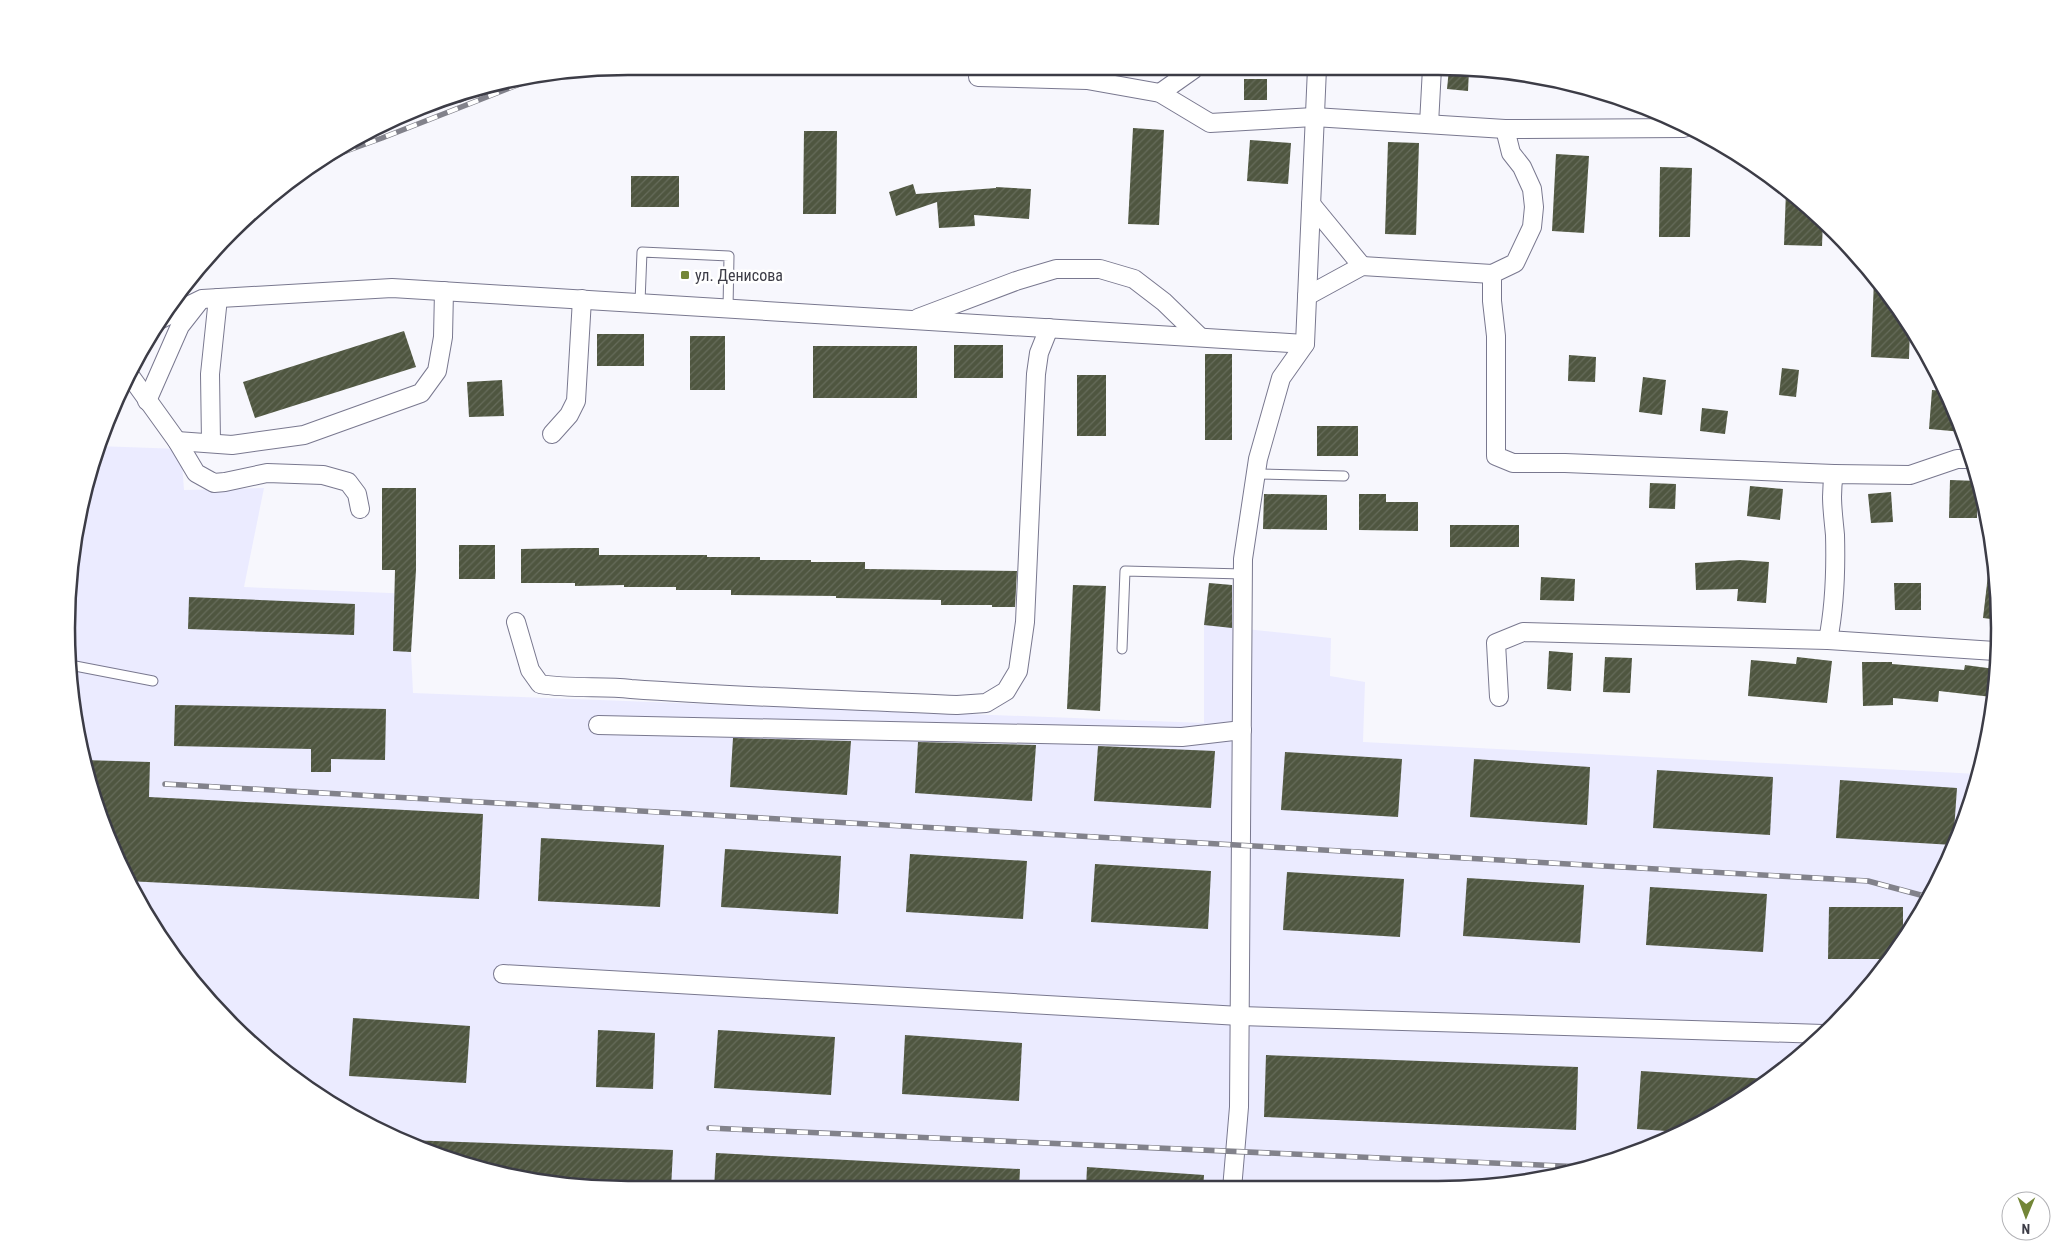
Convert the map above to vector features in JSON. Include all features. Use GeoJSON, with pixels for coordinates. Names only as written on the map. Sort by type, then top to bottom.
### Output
{"type":"FeatureCollection","features":[{"type":"Feature","properties":{"kind":"street"},"geometry":{"type":"LineString","coordinates":[[1160,93],[1186,75]]}},
{"type":"Feature","properties":{"kind":"street"},"geometry":{"type":"LineString","coordinates":[[1233,1181],[1239,1107],[1243,560],[1258,458],[1281,378],[1305,344],[1316,75]]}},
{"type":"Feature","properties":{"kind":"street"},"geometry":{"type":"LineString","coordinates":[[1429,124],[1432,75]]}},
{"type":"Feature","properties":{"kind":"street"},"geometry":{"type":"LineString","coordinates":[[978,77],[1087,80],[1160,93],[1210,123],[1314,117],[1506,129],[1674,128]]}},
{"type":"Feature","properties":{"kind":"street"},"geometry":{"type":"LineString","coordinates":[[1307,296],[1362,266],[1492,274],[1515,262],[1532,227],[1534,207],[1532,189],[1522,167],[1511,153],[1506,129]]}},
{"type":"Feature","properties":{"kind":"street"},"geometry":{"type":"LineString","coordinates":[[1311,204],[1362,266]]}},
{"type":"Feature","properties":{"kind":"street"},"geometry":{"type":"LineString","coordinates":[[912,320],[1016,281],[1056,269],[1100,269],[1134,279],[1164,302],[1200,338]]}},
{"type":"Feature","properties":{"kind":"street"},"geometry":{"type":"LineString","coordinates":[[1492,274],[1492,302],[1496,336],[1496,456],[1513,463],[1566,463],[1834,474],[1910,475],[1957,459],[1965,460]]}},
{"type":"Feature","properties":{"kind":"street"},"geometry":{"type":"LineString","coordinates":[[173,314],[210,299],[392,288],[1305,344]]}},
{"type":"Feature","properties":{"kind":"street"},"geometry":{"type":"LineString","coordinates":[[177,441],[232,445],[304,435],[422,393],[437,371],[443,337],[444,291]]}},
{"type":"Feature","properties":{"kind":"street"},"geometry":{"type":"LineString","coordinates":[[147,401],[180,326],[210,299]]}},
{"type":"Feature","properties":{"kind":"street"},"geometry":{"type":"LineString","coordinates":[[210,299],[210,442]]}},
{"type":"Feature","properties":{"kind":"street"},"geometry":{"type":"LineString","coordinates":[[552,434],[569,415],[576,401],[582,299]]}},
{"type":"Feature","properties":{"kind":"street"},"geometry":{"type":"LineString","coordinates":[[516,622],[530,670],[540,684],[564,688],[598,686],[674,692],[957,705],[986,703],[1006,691],[1018,671],[1025,622],[1036,374],[1039,353],[1049,328]]}},
{"type":"Feature","properties":{"kind":"street"},"geometry":{"type":"LineString","coordinates":[[133,380],[177,441],[196,473],[214,483],[267,473],[323,475],[348,482],[357,494],[360,509]]}},
{"type":"Feature","properties":{"kind":"street"},"geometry":{"type":"LineString","coordinates":[[1828,640],[1833,616],[1836,575],[1830,492],[1834,474]]}},
{"type":"Feature","properties":{"kind":"street"},"geometry":{"type":"LineString","coordinates":[[1499,698],[1496,643],[1523,632],[1828,640],[1990,651]]}},
{"type":"Feature","properties":{"kind":"street"},"geometry":{"type":"LineString","coordinates":[[598,725],[1182,737],[1242,730]]}},
{"type":"Feature","properties":{"kind":"street"},"geometry":{"type":"LineString","coordinates":[[503,974],[1240,1016],[1814,1034]]}},
{"type":"Feature","properties":{"kind":"lane"},"geometry":{"type":"LineString","coordinates":[[640,302],[642,252],[729,256],[728,308]]}},
{"type":"Feature","properties":{"kind":"lane"},"geometry":{"type":"LineString","coordinates":[[1256,474],[1344,476]]}},
{"type":"Feature","properties":{"kind":"lane"},"geometry":{"type":"LineString","coordinates":[[1122,649],[1125,571],[1243,574]]}},
{"type":"Feature","properties":{"kind":"lane"},"geometry":{"type":"LineString","coordinates":[[76,666],[154,681]]}},
{"type":"Feature","properties":{"kind":"shaded area"},"geometry":{"type":"Polygon","coordinates":[[[105,446],[181,449],[184,490],[264,488],[244,587],[414,594],[411,652],[413,693],[1204,723],[1204,625],[1209,583],[1240,586],[1236,628],[1331,638],[1330,676],[1365,682],[1363,742],[1971,774],[1962,806],[1949,840],[1917,904],[1877,965],[1829,1019],[1775,1067],[1714,1107],[1650,1139],[1616,1152],[1581,1162],[1510,1176],[1438,1181],[628,1181],[556,1176],[520,1170],[450,1152],[383,1124],[351,1107],[291,1067],[263,1044],[212,993],[189,965],[168,935],[132,873],[104,806],[94,771],[86,736],[76,664],[76,592],[80,556],[94,485],[105,446]]]}},
{"type":"Feature","properties":{"kind":"building"},"geometry":{"type":"Polygon","coordinates":[[[1448,75],[1469,76],[1468,91],[1447,89],[1448,75]]]}},
{"type":"Feature","properties":{"kind":"building"},"geometry":{"type":"Polygon","coordinates":[[[1244,79],[1267,79],[1267,100],[1244,100],[1244,79]]]}},
{"type":"Feature","properties":{"kind":"building"},"geometry":{"type":"Polygon","coordinates":[[[1133,128],[1164,130],[1159,225],[1128,224],[1133,128]]]}},
{"type":"Feature","properties":{"kind":"building"},"geometry":{"type":"Polygon","coordinates":[[[804,131],[837,131],[836,214],[803,214],[804,131]]]}},
{"type":"Feature","properties":{"kind":"building"},"geometry":{"type":"Polygon","coordinates":[[[1250,140],[1291,143],[1288,184],[1247,181],[1250,140]]]}},
{"type":"Feature","properties":{"kind":"building"},"geometry":{"type":"Polygon","coordinates":[[[1388,142],[1419,143],[1416,235],[1385,234],[1388,142]]]}},
{"type":"Feature","properties":{"kind":"building"},"geometry":{"type":"Polygon","coordinates":[[[1556,154],[1589,156],[1584,233],[1552,231],[1556,154]]]}},
{"type":"Feature","properties":{"kind":"building"},"geometry":{"type":"Polygon","coordinates":[[[1660,167],[1692,168],[1690,237],[1659,237],[1660,167]]]}},
{"type":"Feature","properties":{"kind":"building"},"geometry":{"type":"Polygon","coordinates":[[[631,176],[679,176],[679,207],[631,207],[631,176]]]}},
{"type":"Feature","properties":{"kind":"building"},"geometry":{"type":"Polygon","coordinates":[[[913,184],[916,194],[996,187],[1031,189],[1029,219],[974,215],[975,226],[939,228],[937,202],[896,216],[889,192],[913,184]]]}},
{"type":"Feature","properties":{"kind":"building"},"geometry":{"type":"Polygon","coordinates":[[[1786,198],[1823,231],[1822,246],[1784,245],[1786,198]]]}},
{"type":"Feature","properties":{"kind":"building"},"geometry":{"type":"Polygon","coordinates":[[[1874,287],[1910,340],[1909,359],[1871,357],[1874,287]]]}},
{"type":"Feature","properties":{"kind":"building"},"geometry":{"type":"Polygon","coordinates":[[[404,331],[416,367],[255,418],[243,382],[404,331]]]}},
{"type":"Feature","properties":{"kind":"building"},"geometry":{"type":"Polygon","coordinates":[[[597,334],[644,334],[644,366],[597,366],[597,334]]]}},
{"type":"Feature","properties":{"kind":"building"},"geometry":{"type":"Polygon","coordinates":[[[690,336],[725,336],[725,390],[690,390],[690,336]]]}},
{"type":"Feature","properties":{"kind":"building"},"geometry":{"type":"Polygon","coordinates":[[[954,345],[1003,345],[1003,378],[954,378],[954,345]]]}},
{"type":"Feature","properties":{"kind":"building"},"geometry":{"type":"Polygon","coordinates":[[[813,346],[917,346],[917,398],[813,398],[813,346]]]}},
{"type":"Feature","properties":{"kind":"building"},"geometry":{"type":"Polygon","coordinates":[[[1205,354],[1232,354],[1232,440],[1205,440],[1205,354]]]}},
{"type":"Feature","properties":{"kind":"building"},"geometry":{"type":"Polygon","coordinates":[[[1569,355],[1596,357],[1595,382],[1568,381],[1569,355]]]}},
{"type":"Feature","properties":{"kind":"building"},"geometry":{"type":"Polygon","coordinates":[[[1782,368],[1799,370],[1796,397],[1779,395],[1782,368]]]}},
{"type":"Feature","properties":{"kind":"building"},"geometry":{"type":"Polygon","coordinates":[[[1077,375],[1106,375],[1106,436],[1077,436],[1077,375]]]}},
{"type":"Feature","properties":{"kind":"building"},"geometry":{"type":"Polygon","coordinates":[[[1643,377],[1666,380],[1662,415],[1639,412],[1643,377]]]}},
{"type":"Feature","properties":{"kind":"building"},"geometry":{"type":"Polygon","coordinates":[[[502,380],[504,416],[469,417],[467,382],[502,380]]]}},
{"type":"Feature","properties":{"kind":"building"},"geometry":{"type":"Polygon","coordinates":[[[1932,390],[1937,390],[1955,431],[1929,429],[1932,390]]]}},
{"type":"Feature","properties":{"kind":"building"},"geometry":{"type":"Polygon","coordinates":[[[1702,408],[1728,411],[1725,434],[1700,431],[1702,408]]]}},
{"type":"Feature","properties":{"kind":"building"},"geometry":{"type":"Polygon","coordinates":[[[1317,426],[1358,426],[1358,456],[1317,456],[1317,426]]]}},
{"type":"Feature","properties":{"kind":"building"},"geometry":{"type":"Polygon","coordinates":[[[1950,480],[1971,481],[1977,508],[1977,518],[1949,518],[1950,480]]]}},
{"type":"Feature","properties":{"kind":"building"},"geometry":{"type":"Polygon","coordinates":[[[1650,483],[1676,484],[1675,509],[1649,508],[1650,483]]]}},
{"type":"Feature","properties":{"kind":"building"},"geometry":{"type":"Polygon","coordinates":[[[1750,486],[1783,489],[1780,520],[1747,516],[1750,486]]]}},
{"type":"Feature","properties":{"kind":"building"},"geometry":{"type":"Polygon","coordinates":[[[382,488],[416,488],[416,570],[411,652],[393,651],[395,570],[382,570],[382,488]]]}},
{"type":"Feature","properties":{"kind":"building"},"geometry":{"type":"Polygon","coordinates":[[[1891,492],[1893,522],[1871,523],[1868,494],[1891,492]]]}},
{"type":"Feature","properties":{"kind":"building"},"geometry":{"type":"Polygon","coordinates":[[[1264,494],[1327,495],[1327,530],[1263,529],[1264,494]]]}},
{"type":"Feature","properties":{"kind":"building"},"geometry":{"type":"Polygon","coordinates":[[[1359,494],[1386,494],[1386,502],[1418,502],[1418,531],[1359,530],[1359,494]]]}},
{"type":"Feature","properties":{"kind":"building"},"geometry":{"type":"Polygon","coordinates":[[[1450,525],[1519,525],[1519,547],[1450,547],[1450,525]]]}},
{"type":"Feature","properties":{"kind":"building"},"geometry":{"type":"Polygon","coordinates":[[[459,545],[495,545],[495,579],[459,579],[459,545]]]}},
{"type":"Feature","properties":{"kind":"building"},"geometry":{"type":"Polygon","coordinates":[[[599,548],[599,555],[760,557],[760,560],[865,562],[865,569],[1017,571],[1015,607],[941,605],[941,600],[731,595],[731,590],[676,590],[676,587],[575,586],[575,583],[521,583],[521,549],[599,548]]]}},
{"type":"Feature","properties":{"kind":"building"},"geometry":{"type":"Polygon","coordinates":[[[1740,560],[1769,562],[1766,603],[1737,601],[1738,589],[1696,590],[1695,563],[1740,560]]]}},
{"type":"Feature","properties":{"kind":"building"},"geometry":{"type":"Polygon","coordinates":[[[1988,575],[1988,575],[1991,619],[1983,618],[1988,575]]]}},
{"type":"Feature","properties":{"kind":"building"},"geometry":{"type":"Polygon","coordinates":[[[1541,577],[1575,579],[1574,601],[1540,600],[1541,577]]]}},
{"type":"Feature","properties":{"kind":"building"},"geometry":{"type":"Polygon","coordinates":[[[1209,583],[1232,585],[1232,628],[1204,625],[1209,583]]]}},
{"type":"Feature","properties":{"kind":"building"},"geometry":{"type":"Polygon","coordinates":[[[1894,583],[1921,583],[1921,610],[1895,610],[1894,583]]]}},
{"type":"Feature","properties":{"kind":"building"},"geometry":{"type":"Polygon","coordinates":[[[1073,585],[1106,586],[1100,711],[1067,709],[1073,585]]]}},
{"type":"Feature","properties":{"kind":"building"},"geometry":{"type":"Polygon","coordinates":[[[189,597],[355,604],[354,635],[188,629],[189,597]]]}},
{"type":"Feature","properties":{"kind":"building"},"geometry":{"type":"Polygon","coordinates":[[[1549,651],[1573,653],[1571,691],[1547,689],[1549,651]]]}},
{"type":"Feature","properties":{"kind":"building"},"geometry":{"type":"Polygon","coordinates":[[[1605,657],[1632,658],[1630,693],[1603,692],[1605,657]]]}},
{"type":"Feature","properties":{"kind":"building"},"geometry":{"type":"Polygon","coordinates":[[[1797,657],[1832,661],[1827,703],[1748,696],[1751,660],[1796,664],[1797,657]]]}},
{"type":"Feature","properties":{"kind":"building"},"geometry":{"type":"Polygon","coordinates":[[[1862,662],[1892,662],[1892,664],[1964,670],[1965,665],[1990,668],[1986,696],[1939,691],[1938,702],[1893,698],[1893,705],[1863,706],[1862,662]]]}},
{"type":"Feature","properties":{"kind":"building"},"geometry":{"type":"Polygon","coordinates":[[[175,705],[386,709],[385,760],[331,759],[331,772],[311,772],[311,749],[174,746],[175,705]]]}},
{"type":"Feature","properties":{"kind":"building"},"geometry":{"type":"Polygon","coordinates":[[[733,738],[851,741],[847,795],[730,787],[733,738]]]}},
{"type":"Feature","properties":{"kind":"building"},"geometry":{"type":"Polygon","coordinates":[[[918,742],[1036,745],[1032,801],[915,793],[918,742]]]}},
{"type":"Feature","properties":{"kind":"building"},"geometry":{"type":"Polygon","coordinates":[[[1098,746],[1215,751],[1211,808],[1094,801],[1098,746]]]}},
{"type":"Feature","properties":{"kind":"building"},"geometry":{"type":"Polygon","coordinates":[[[1285,752],[1402,759],[1398,817],[1281,810],[1285,752]]]}},
{"type":"Feature","properties":{"kind":"building"},"geometry":{"type":"Polygon","coordinates":[[[1474,759],[1590,767],[1587,825],[1470,817],[1474,759]]]}},
{"type":"Feature","properties":{"kind":"building"},"geometry":{"type":"Polygon","coordinates":[[[92,760],[150,762],[149,797],[483,814],[479,899],[137,881],[117,840],[104,806],[92,760]]]}},
{"type":"Feature","properties":{"kind":"building"},"geometry":{"type":"Polygon","coordinates":[[[1657,770],[1773,777],[1770,835],[1653,828],[1657,770]]]}},
{"type":"Feature","properties":{"kind":"building"},"geometry":{"type":"Polygon","coordinates":[[[1840,780],[1957,788],[1954,826],[1947,845],[1836,838],[1840,780]]]}},
{"type":"Feature","properties":{"kind":"building"},"geometry":{"type":"Polygon","coordinates":[[[541,838],[664,845],[660,907],[538,901],[541,838]]]}},
{"type":"Feature","properties":{"kind":"building"},"geometry":{"type":"Polygon","coordinates":[[[725,849],[841,856],[838,914],[721,907],[725,849]]]}},
{"type":"Feature","properties":{"kind":"building"},"geometry":{"type":"Polygon","coordinates":[[[910,854],[1027,861],[1023,919],[906,912],[910,854]]]}},
{"type":"Feature","properties":{"kind":"building"},"geometry":{"type":"Polygon","coordinates":[[[1095,864],[1211,871],[1208,929],[1091,922],[1095,864]]]}},
{"type":"Feature","properties":{"kind":"building"},"geometry":{"type":"Polygon","coordinates":[[[1287,872],[1404,879],[1400,937],[1283,930],[1287,872]]]}},
{"type":"Feature","properties":{"kind":"building"},"geometry":{"type":"Polygon","coordinates":[[[1467,878],[1584,885],[1580,943],[1463,936],[1467,878]]]}},
{"type":"Feature","properties":{"kind":"building"},"geometry":{"type":"Polygon","coordinates":[[[1650,887],[1767,894],[1763,952],[1646,945],[1650,887]]]}},
{"type":"Feature","properties":{"kind":"building"},"geometry":{"type":"Polygon","coordinates":[[[1829,907],[1903,907],[1903,927],[1881,959],[1828,959],[1829,907]]]}},
{"type":"Feature","properties":{"kind":"building"},"geometry":{"type":"Polygon","coordinates":[[[353,1018],[470,1026],[466,1083],[349,1076],[353,1018]]]}},
{"type":"Feature","properties":{"kind":"building"},"geometry":{"type":"Polygon","coordinates":[[[598,1030],[655,1033],[653,1089],[596,1087],[598,1030]]]}},
{"type":"Feature","properties":{"kind":"building"},"geometry":{"type":"Polygon","coordinates":[[[718,1030],[835,1037],[831,1095],[714,1088],[718,1030]]]}},
{"type":"Feature","properties":{"kind":"building"},"geometry":{"type":"Polygon","coordinates":[[[905,1035],[1022,1043],[1019,1101],[902,1094],[905,1035]]]}},
{"type":"Feature","properties":{"kind":"building"},"geometry":{"type":"Polygon","coordinates":[[[1266,1055],[1578,1067],[1576,1130],[1264,1117],[1266,1055]]]}},
{"type":"Feature","properties":{"kind":"building"},"geometry":{"type":"Polygon","coordinates":[[[1641,1071],[1759,1078],[1714,1107],[1667,1131],[1637,1129],[1641,1071]]]}},
{"type":"Feature","properties":{"kind":"building"},"geometry":{"type":"Polygon","coordinates":[[[420,1140],[673,1150],[671,1181],[592,1180],[520,1170],[485,1162],[420,1140]]]}},
{"type":"Feature","properties":{"kind":"building"},"geometry":{"type":"Polygon","coordinates":[[[716,1153],[1020,1169],[1019,1181],[714,1181],[716,1153]]]}},
{"type":"Feature","properties":{"kind":"building"},"geometry":{"type":"Polygon","coordinates":[[[1087,1167],[1204,1175],[1204,1181],[1086,1181],[1087,1167]]]}},
{"type":"Feature","properties":{"kind":"railway"},"geometry":{"type":"LineString","coordinates":[[350,150],[508,89]]}},
{"type":"Feature","properties":{"kind":"railway"},"geometry":{"type":"LineString","coordinates":[[165,784],[1868,881],[1922,895]]}},
{"type":"Feature","properties":{"kind":"railway"},"geometry":{"type":"LineString","coordinates":[[709,1128],[1563,1166]]}},
{"type":"Feature","properties":{"kind":"place","name":"ул. Денисова"},"geometry":{"type":"Point","coordinates":[685,275]}}]}
